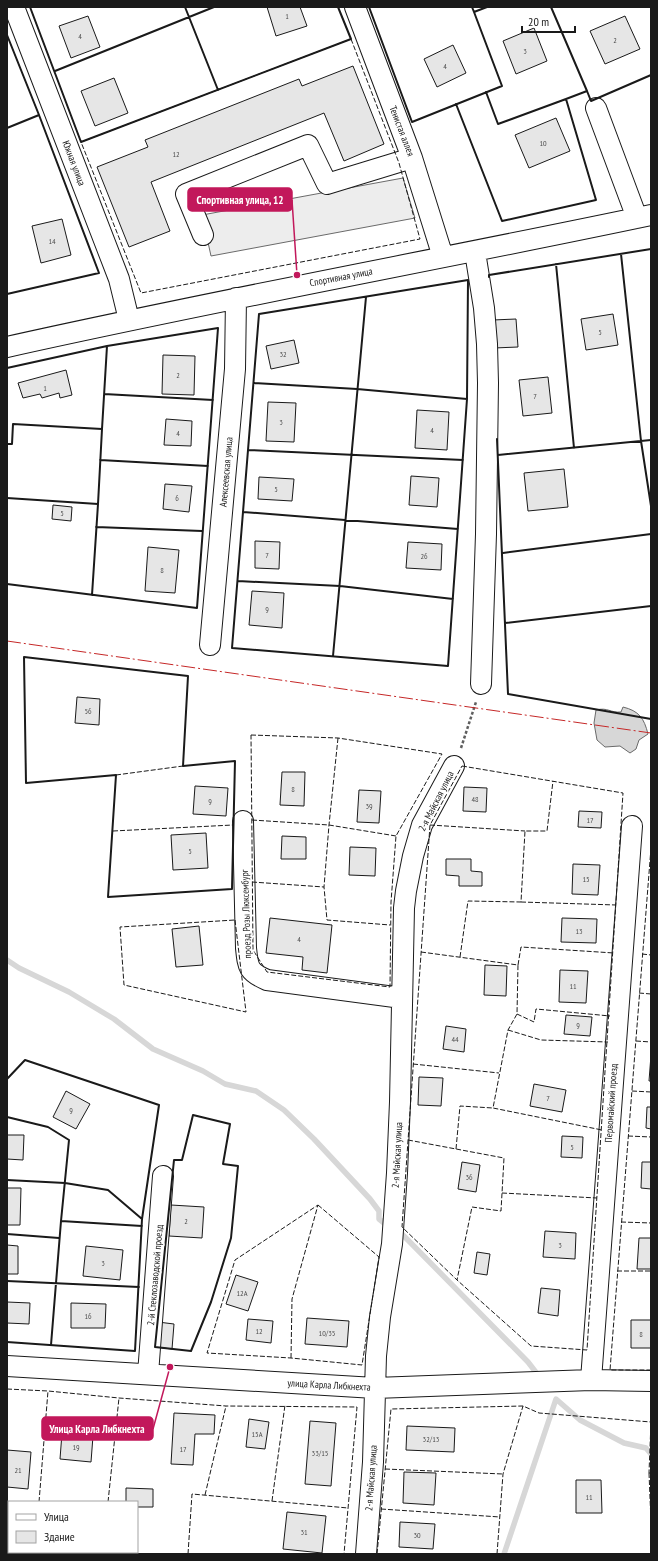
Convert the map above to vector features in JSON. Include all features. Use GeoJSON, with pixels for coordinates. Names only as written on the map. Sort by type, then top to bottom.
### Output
{"type":"FeatureCollection","features":[{"type":"Feature","properties":{"kind":"street","name":"Южная улица"},"geometry":{"type":"LineString","coordinates":[[14,7],[119,279],[129,320]]}},
{"type":"Feature","properties":{"kind":"street","name":"Тенистая аллея"},"geometry":{"type":"LineString","coordinates":[[355,7],[412,158],[443,257]]}},
{"type":"Feature","properties":{"kind":"street"},"geometry":{"type":"LineString","coordinates":[[596,108],[644,216]]}},
{"type":"Feature","properties":{"kind":"street"},"geometry":{"type":"LineString","coordinates":[[203,235],[186,194],[308,145],[327,184],[412,158]]}},
{"type":"Feature","properties":{"kind":"street","name":"Спортивная улица"},"geometry":{"type":"LineString","coordinates":[[7,347],[129,320],[443,257],[475,252],[644,216]]}},
{"type":"Feature","properties":{"kind":"street"},"geometry":{"type":"LineString","coordinates":[[475,252],[484,308],[488,383],[486,526],[481,684]]}},
{"type":"Feature","properties":{"kind":"street","name":"Алексеевская улица"},"geometry":{"type":"LineString","coordinates":[[210,645],[235,369],[236,298]]}},
{"type":"Feature","properties":{"kind":"street","name":"2-я Майская улица"},"geometry":{"type":"LineString","coordinates":[[366,1554],[373,1462],[375,1388],[380,1317],[392,1244],[400,1102],[404,908],[413,856],[422,825],[454,766]]}},
{"type":"Feature","properties":{"kind":"street","name":"проезд Розы Люксембург"},"geometry":{"type":"LineString","coordinates":[[243,821],[246,948],[248,966],[255,975],[267,980],[402,998]]}},
{"type":"Feature","properties":{"kind":"street","name":"Первомайский проезд"},"geometry":{"type":"LineString","coordinates":[[591,1380],[632,826]]}},
{"type":"Feature","properties":{"kind":"street","name":"2-й Стеклозаводской проезд"},"geometry":{"type":"LineString","coordinates":[[148,1374],[163,1176]]}},
{"type":"Feature","properties":{"kind":"street","name":"улица Карла Либкнехта"},"geometry":{"type":"LineString","coordinates":[[7,1366],[375,1388],[591,1380],[651,1381]]}},
{"type":"Feature","properties":{"kind":"path"},"geometry":{"type":"LineString","coordinates":[[454,766],[473,715],[481,684]]}},
{"type":"Feature","properties":{"kind":"shaded area"},"geometry":{"type":"Polygon","coordinates":[[[403,178],[415,218],[211,256],[202,215],[403,178]]]}},
{"type":"Feature","properties":{"kind":"shaded area"},"geometry":{"type":"Polygon","coordinates":[[[623,707],[637,713],[643,719],[648,734],[639,740],[636,749],[630,753],[620,746],[605,747],[597,740],[594,723],[596,710],[603,709],[621,712],[623,707]]]}},
{"type":"Feature","properties":{"kind":"building"},"geometry":{"type":"Polygon","coordinates":[[[267,7],[300,7],[307,26],[276,36],[267,7]]]}},
{"type":"Feature","properties":{"kind":"building"},"geometry":{"type":"Polygon","coordinates":[[[88,16],[100,47],[71,58],[59,26],[88,16]]]}},
{"type":"Feature","properties":{"kind":"building"},"geometry":{"type":"Polygon","coordinates":[[[625,16],[640,49],[605,64],[590,31],[625,16]]]}},
{"type":"Feature","properties":{"kind":"building"},"geometry":{"type":"Polygon","coordinates":[[[534,28],[547,61],[516,74],[503,41],[534,28]]]}},
{"type":"Feature","properties":{"kind":"building"},"geometry":{"type":"Polygon","coordinates":[[[453,45],[466,73],[437,87],[424,59],[453,45]]]}},
{"type":"Feature","properties":{"kind":"building"},"geometry":{"type":"Polygon","coordinates":[[[353,66],[384,144],[344,161],[324,113],[151,182],[170,231],[129,247],[97,167],[148,147],[145,140],[299,79],[302,86],[353,66]]]}},
{"type":"Feature","properties":{"kind":"building"},"geometry":{"type":"Polygon","coordinates":[[[114,78],[128,113],[95,126],[81,91],[114,78]]]}},
{"type":"Feature","properties":{"kind":"building"},"geometry":{"type":"Polygon","coordinates":[[[556,118],[570,151],[529,168],[515,135],[556,118]]]}},
{"type":"Feature","properties":{"kind":"building"},"geometry":{"type":"Polygon","coordinates":[[[62,219],[71,255],[41,263],[32,226],[62,219]]]}},
{"type":"Feature","properties":{"kind":"building"},"geometry":{"type":"Polygon","coordinates":[[[613,314],[618,345],[586,350],[581,319],[613,314]]]}},
{"type":"Feature","properties":{"kind":"building"},"geometry":{"type":"Polygon","coordinates":[[[516,319],[518,347],[494,348],[493,320],[516,319]]]}},
{"type":"Feature","properties":{"kind":"building"},"geometry":{"type":"Polygon","coordinates":[[[294,340],[299,363],[271,369],[266,346],[294,340]]]}},
{"type":"Feature","properties":{"kind":"building"},"geometry":{"type":"Polygon","coordinates":[[[163,355],[195,356],[194,395],[162,394],[163,355]]]}},
{"type":"Feature","properties":{"kind":"building"},"geometry":{"type":"Polygon","coordinates":[[[66,370],[72,395],[60,398],[59,393],[42,398],[40,394],[23,398],[18,383],[66,370]]]}},
{"type":"Feature","properties":{"kind":"building"},"geometry":{"type":"Polygon","coordinates":[[[548,377],[552,413],[523,416],[519,380],[548,377]]]}},
{"type":"Feature","properties":{"kind":"building"},"geometry":{"type":"Polygon","coordinates":[[[268,402],[296,403],[294,442],[266,441],[268,402]]]}},
{"type":"Feature","properties":{"kind":"building"},"geometry":{"type":"Polygon","coordinates":[[[417,410],[449,412],[447,450],[415,448],[417,410]]]}},
{"type":"Feature","properties":{"kind":"building"},"geometry":{"type":"Polygon","coordinates":[[[166,419],[192,421],[191,446],[164,445],[166,419]]]}},
{"type":"Feature","properties":{"kind":"building"},"geometry":{"type":"Polygon","coordinates":[[[564,469],[568,507],[528,511],[524,473],[564,469]]]}},
{"type":"Feature","properties":{"kind":"building"},"geometry":{"type":"Polygon","coordinates":[[[411,476],[439,478],[437,507],[409,505],[411,476]]]}},
{"type":"Feature","properties":{"kind":"building"},"geometry":{"type":"Polygon","coordinates":[[[259,477],[294,479],[292,501],[258,499],[259,477]]]}},
{"type":"Feature","properties":{"kind":"building"},"geometry":{"type":"Polygon","coordinates":[[[165,484],[192,486],[189,512],[163,509],[165,484]]]}},
{"type":"Feature","properties":{"kind":"building"},"geometry":{"type":"Polygon","coordinates":[[[53,505],[72,507],[71,521],[52,519],[53,505]]]}},
{"type":"Feature","properties":{"kind":"building"},"geometry":{"type":"Polygon","coordinates":[[[255,541],[280,542],[279,569],[255,568],[255,541]]]}},
{"type":"Feature","properties":{"kind":"building"},"geometry":{"type":"Polygon","coordinates":[[[408,542],[442,544],[441,570],[406,568],[408,542]]]}},
{"type":"Feature","properties":{"kind":"building"},"geometry":{"type":"Polygon","coordinates":[[[148,547],[179,550],[175,593],[145,591],[148,547]]]}},
{"type":"Feature","properties":{"kind":"building"},"geometry":{"type":"Polygon","coordinates":[[[252,591],[284,593],[282,628],[249,625],[252,591]]]}},
{"type":"Feature","properties":{"kind":"building"},"geometry":{"type":"Polygon","coordinates":[[[77,697],[100,699],[99,725],[75,723],[77,697]]]}},
{"type":"Feature","properties":{"kind":"building"},"geometry":{"type":"Polygon","coordinates":[[[282,772],[305,772],[304,806],[280,805],[282,772]]]}},
{"type":"Feature","properties":{"kind":"building"},"geometry":{"type":"Polygon","coordinates":[[[195,786],[228,788],[226,816],[193,814],[195,786]]]}},
{"type":"Feature","properties":{"kind":"building"},"geometry":{"type":"Polygon","coordinates":[[[464,787],[487,788],[486,812],[463,811],[464,787]]]}},
{"type":"Feature","properties":{"kind":"building"},"geometry":{"type":"Polygon","coordinates":[[[359,790],[381,791],[379,823],[357,822],[359,790]]]}},
{"type":"Feature","properties":{"kind":"building"},"geometry":{"type":"Polygon","coordinates":[[[579,811],[602,812],[601,828],[578,827],[579,811]]]}},
{"type":"Feature","properties":{"kind":"building"},"geometry":{"type":"Polygon","coordinates":[[[206,833],[208,868],[173,870],[171,835],[206,833]]]}},
{"type":"Feature","properties":{"kind":"building"},"geometry":{"type":"Polygon","coordinates":[[[282,836],[306,837],[306,859],[281,859],[282,836]]]}},
{"type":"Feature","properties":{"kind":"building"},"geometry":{"type":"Polygon","coordinates":[[[350,847],[376,848],[375,876],[349,875],[350,847]]]}},
{"type":"Feature","properties":{"kind":"building"},"geometry":{"type":"Polygon","coordinates":[[[446,859],[471,859],[471,871],[482,872],[482,886],[459,886],[459,876],[446,875],[446,859]]]}},
{"type":"Feature","properties":{"kind":"building"},"geometry":{"type":"Polygon","coordinates":[[[573,864],[600,865],[598,895],[572,894],[573,864]]]}},
{"type":"Feature","properties":{"kind":"building"},"geometry":{"type":"Polygon","coordinates":[[[270,918],[332,925],[327,973],[302,970],[303,957],[266,953],[270,918]]]}},
{"type":"Feature","properties":{"kind":"building"},"geometry":{"type":"Polygon","coordinates":[[[562,918],[597,919],[596,943],[561,942],[562,918]]]}},
{"type":"Feature","properties":{"kind":"building"},"geometry":{"type":"Polygon","coordinates":[[[199,926],[203,965],[176,967],[172,929],[199,926]]]}},
{"type":"Feature","properties":{"kind":"building"},"geometry":{"type":"Polygon","coordinates":[[[485,965],[507,966],[506,996],[484,995],[485,965]]]}},
{"type":"Feature","properties":{"kind":"building"},"geometry":{"type":"Polygon","coordinates":[[[560,970],[588,971],[586,1003],[559,1002],[560,970]]]}},
{"type":"Feature","properties":{"kind":"building"},"geometry":{"type":"Polygon","coordinates":[[[566,1015],[592,1017],[590,1036],[564,1034],[566,1015]]]}},
{"type":"Feature","properties":{"kind":"building"},"geometry":{"type":"Polygon","coordinates":[[[446,1026],[466,1029],[464,1052],[443,1049],[446,1026]]]}},
{"type":"Feature","properties":{"kind":"building"},"geometry":{"type":"Polygon","coordinates":[[[651,1055],[651,1081],[649,1081],[651,1055]]]}},
{"type":"Feature","properties":{"kind":"building"},"geometry":{"type":"Polygon","coordinates":[[[419,1077],[443,1078],[441,1106],[418,1105],[419,1077]]]}},
{"type":"Feature","properties":{"kind":"building"},"geometry":{"type":"Polygon","coordinates":[[[534,1084],[566,1090],[562,1112],[530,1106],[534,1084]]]}},
{"type":"Feature","properties":{"kind":"building"},"geometry":{"type":"Polygon","coordinates":[[[66,1091],[90,1104],[76,1129],[53,1117],[66,1091]]]}},
{"type":"Feature","properties":{"kind":"building"},"geometry":{"type":"Polygon","coordinates":[[[647,1107],[651,1107],[651,1129],[646,1128],[647,1107]]]}},
{"type":"Feature","properties":{"kind":"building"},"geometry":{"type":"Polygon","coordinates":[[[7,1135],[24,1135],[23,1160],[7,1159],[7,1135]]]}},
{"type":"Feature","properties":{"kind":"building"},"geometry":{"type":"Polygon","coordinates":[[[562,1136],[583,1137],[582,1158],[561,1157],[562,1136]]]}},
{"type":"Feature","properties":{"kind":"building"},"geometry":{"type":"Polygon","coordinates":[[[462,1162],[480,1165],[476,1192],[458,1189],[462,1162]]]}},
{"type":"Feature","properties":{"kind":"building"},"geometry":{"type":"Polygon","coordinates":[[[642,1162],[651,1162],[651,1189],[641,1188],[642,1162]]]}},
{"type":"Feature","properties":{"kind":"building"},"geometry":{"type":"Polygon","coordinates":[[[7,1188],[21,1188],[20,1225],[7,1225],[7,1188]]]}},
{"type":"Feature","properties":{"kind":"building"},"geometry":{"type":"Polygon","coordinates":[[[171,1205],[204,1207],[202,1238],[169,1236],[171,1205]]]}},
{"type":"Feature","properties":{"kind":"building"},"geometry":{"type":"Polygon","coordinates":[[[545,1231],[576,1233],[575,1259],[543,1257],[545,1231]]]}},
{"type":"Feature","properties":{"kind":"building"},"geometry":{"type":"Polygon","coordinates":[[[639,1238],[651,1238],[651,1269],[637,1269],[639,1238]]]}},
{"type":"Feature","properties":{"kind":"building"},"geometry":{"type":"Polygon","coordinates":[[[7,1245],[18,1246],[18,1274],[7,1274],[7,1245]]]}},
{"type":"Feature","properties":{"kind":"building"},"geometry":{"type":"Polygon","coordinates":[[[86,1246],[123,1250],[120,1280],[83,1276],[86,1246]]]}},
{"type":"Feature","properties":{"kind":"building"},"geometry":{"type":"Polygon","coordinates":[[[477,1252],[490,1254],[487,1275],[474,1273],[477,1252]]]}},
{"type":"Feature","properties":{"kind":"building"},"geometry":{"type":"Polygon","coordinates":[[[236,1275],[258,1282],[248,1311],[226,1304],[236,1275]]]}},
{"type":"Feature","properties":{"kind":"building"},"geometry":{"type":"Polygon","coordinates":[[[541,1288],[560,1290],[558,1316],[538,1313],[541,1288]]]}},
{"type":"Feature","properties":{"kind":"building"},"geometry":{"type":"Polygon","coordinates":[[[7,1302],[30,1303],[29,1324],[7,1323],[7,1302]]]}},
{"type":"Feature","properties":{"kind":"building"},"geometry":{"type":"Polygon","coordinates":[[[71,1303],[106,1304],[105,1328],[71,1328],[71,1303]]]}},
{"type":"Feature","properties":{"kind":"building"},"geometry":{"type":"Polygon","coordinates":[[[307,1318],[349,1321],[347,1347],[305,1344],[307,1318]]]}},
{"type":"Feature","properties":{"kind":"building"},"geometry":{"type":"Polygon","coordinates":[[[248,1319],[273,1321],[271,1343],[246,1340],[248,1319]]]}},
{"type":"Feature","properties":{"kind":"building"},"geometry":{"type":"Polygon","coordinates":[[[631,1320],[651,1320],[651,1348],[631,1348],[631,1320]]]}},
{"type":"Feature","properties":{"kind":"building"},"geometry":{"type":"Polygon","coordinates":[[[158,1322],[174,1324],[172,1349],[155,1347],[158,1322]]]}},
{"type":"Feature","properties":{"kind":"building"},"geometry":{"type":"Polygon","coordinates":[[[174,1413],[215,1415],[214,1434],[195,1434],[193,1465],[171,1464],[174,1413]]]}},
{"type":"Feature","properties":{"kind":"building"},"geometry":{"type":"Polygon","coordinates":[[[249,1419],[269,1422],[265,1449],[246,1447],[249,1419]]]}},
{"type":"Feature","properties":{"kind":"building"},"geometry":{"type":"Polygon","coordinates":[[[310,1421],[336,1423],[331,1486],[305,1484],[310,1421]]]}},
{"type":"Feature","properties":{"kind":"building"},"geometry":{"type":"Polygon","coordinates":[[[407,1426],[455,1428],[454,1452],[406,1450],[407,1426]]]}},
{"type":"Feature","properties":{"kind":"building"},"geometry":{"type":"Polygon","coordinates":[[[62,1433],[93,1436],[91,1462],[60,1459],[62,1433]]]}},
{"type":"Feature","properties":{"kind":"building"},"geometry":{"type":"Polygon","coordinates":[[[7,1450],[31,1452],[28,1489],[7,1487],[7,1450]]]}},
{"type":"Feature","properties":{"kind":"building"},"geometry":{"type":"Polygon","coordinates":[[[404,1472],[436,1473],[434,1505],[403,1503],[404,1472]]]}},
{"type":"Feature","properties":{"kind":"building"},"geometry":{"type":"Polygon","coordinates":[[[576,1480],[601,1480],[602,1513],[576,1513],[576,1480]]]}},
{"type":"Feature","properties":{"kind":"building"},"geometry":{"type":"Polygon","coordinates":[[[126,1488],[153,1489],[153,1507],[138,1507],[138,1501],[126,1501],[126,1488]]]}},
{"type":"Feature","properties":{"kind":"building"},"geometry":{"type":"Polygon","coordinates":[[[287,1512],[326,1516],[322,1553],[283,1549],[287,1512]]]}},
{"type":"Feature","properties":{"kind":"building"},"geometry":{"type":"Polygon","coordinates":[[[400,1522],[435,1524],[433,1549],[399,1547],[400,1522]]]}},
{"type":"Feature","properties":{"kind":"waterway"},"geometry":{"type":"LineString","coordinates":[[7,960],[19,968],[69,992],[114,1019],[153,1049],[203,1071],[225,1084],[256,1091],[284,1110],[314,1139],[370,1199],[379,1211],[379,1219],[384,1223]]}},
{"type":"Feature","properties":{"kind":"waterway"},"geometry":{"type":"LineString","coordinates":[[400,1232],[528,1362],[538,1375]]}},
{"type":"Feature","properties":{"kind":"waterway"},"geometry":{"type":"LineString","coordinates":[[504,1554],[556,1399],[580,1420],[624,1443],[646,1448],[651,1454]]}},
{"type":"Feature","properties":{"kind":"fence"},"geometry":{"type":"LineString","coordinates":[[351,39],[399,163],[420,239],[141,293],[81,142],[351,39]]}},
{"type":"Feature","properties":{"kind":"fence"},"geometry":{"type":"LineString","coordinates":[[251,735],[338,738],[442,754],[396,836],[391,902],[390,987],[267,972],[253,950],[251,735]]}},
{"type":"Feature","properties":{"kind":"fence"},"geometry":{"type":"LineString","coordinates":[[338,738],[324,887],[327,920],[390,925]]}},
{"type":"Feature","properties":{"kind":"fence"},"geometry":{"type":"LineString","coordinates":[[116,775],[183,766]]}},
{"type":"Feature","properties":{"kind":"fence"},"geometry":{"type":"LineString","coordinates":[[462,766],[623,793],[587,1350],[531,1346],[457,1280],[402,1227],[430,825],[462,766]]}},
{"type":"Feature","properties":{"kind":"fence"},"geometry":{"type":"LineString","coordinates":[[460,957],[468,901],[521,902],[525,831],[547,831],[553,781]]}},
{"type":"Feature","properties":{"kind":"fence"},"geometry":{"type":"LineString","coordinates":[[252,820],[329,825],[396,836]]}},
{"type":"Feature","properties":{"kind":"fence"},"geometry":{"type":"LineString","coordinates":[[113,831],[233,825]]}},
{"type":"Feature","properties":{"kind":"fence"},"geometry":{"type":"LineString","coordinates":[[430,825],[525,831]]}},
{"type":"Feature","properties":{"kind":"fence"},"geometry":{"type":"LineString","coordinates":[[651,848],[610,1370],[651,1370]]}},
{"type":"Feature","properties":{"kind":"fence"},"geometry":{"type":"LineString","coordinates":[[252,882],[324,887]]}},
{"type":"Feature","properties":{"kind":"fence"},"geometry":{"type":"LineString","coordinates":[[521,902],[616,905]]}},
{"type":"Feature","properties":{"kind":"fence"},"geometry":{"type":"LineString","coordinates":[[235,920],[246,1012],[124,985],[120,927],[235,920]]}},
{"type":"Feature","properties":{"kind":"fence"},"geometry":{"type":"LineString","coordinates":[[518,965],[521,947],[614,953]]}},
{"type":"Feature","properties":{"kind":"fence"},"geometry":{"type":"LineString","coordinates":[[421,952],[518,965],[517,1014],[508,1030],[493,1108],[602,1130]]}},
{"type":"Feature","properties":{"kind":"fence"},"geometry":{"type":"LineString","coordinates":[[642,954],[651,955]]}},
{"type":"Feature","properties":{"kind":"fence"},"geometry":{"type":"LineString","coordinates":[[639,993],[651,994]]}},
{"type":"Feature","properties":{"kind":"fence"},"geometry":{"type":"LineString","coordinates":[[517,1014],[534,1022],[536,1009],[610,1016]]}},
{"type":"Feature","properties":{"kind":"fence"},"geometry":{"type":"LineString","coordinates":[[508,1030],[541,1040],[608,1042]]}},
{"type":"Feature","properties":{"kind":"fence"},"geometry":{"type":"LineString","coordinates":[[636,1041],[651,1042]]}},
{"type":"Feature","properties":{"kind":"fence"},"geometry":{"type":"LineString","coordinates":[[413,1064],[499,1073]]}},
{"type":"Feature","properties":{"kind":"fence"},"geometry":{"type":"LineString","coordinates":[[632,1091],[651,1092]]}},
{"type":"Feature","properties":{"kind":"fence"},"geometry":{"type":"LineString","coordinates":[[456,1149],[460,1106],[493,1108]]}},
{"type":"Feature","properties":{"kind":"fence"},"geometry":{"type":"LineString","coordinates":[[628,1136],[651,1137]]}},
{"type":"Feature","properties":{"kind":"fence"},"geometry":{"type":"LineString","coordinates":[[408,1140],[504,1158],[501,1211],[472,1207],[457,1280]]}},
{"type":"Feature","properties":{"kind":"fence"},"geometry":{"type":"LineString","coordinates":[[502,1193],[597,1198]]}},
{"type":"Feature","properties":{"kind":"fence"},"geometry":{"type":"LineString","coordinates":[[318,1205],[379,1257],[362,1365],[291,1358],[207,1353],[235,1260],[318,1205]]}},
{"type":"Feature","properties":{"kind":"fence"},"geometry":{"type":"LineString","coordinates":[[291,1358],[292,1299],[318,1205]]}},
{"type":"Feature","properties":{"kind":"fence"},"geometry":{"type":"LineString","coordinates":[[621,1222],[651,1223]]}},
{"type":"Feature","properties":{"kind":"fence"},"geometry":{"type":"LineString","coordinates":[[617,1271],[651,1271]]}},
{"type":"Feature","properties":{"kind":"fence"},"geometry":{"type":"LineString","coordinates":[[7,1389],[226,1406],[357,1407],[344,1554]]}},
{"type":"Feature","properties":{"kind":"fence"},"geometry":{"type":"LineString","coordinates":[[39,1501],[48,1391]]}},
{"type":"Feature","properties":{"kind":"fence"},"geometry":{"type":"LineString","coordinates":[[108,1501],[119,1398]]}},
{"type":"Feature","properties":{"kind":"fence"},"geometry":{"type":"LineString","coordinates":[[272,1501],[285,1405]]}},
{"type":"Feature","properties":{"kind":"fence"},"geometry":{"type":"LineString","coordinates":[[205,1495],[226,1406]]}},
{"type":"Feature","properties":{"kind":"fence"},"geometry":{"type":"LineString","coordinates":[[377,1554],[391,1409],[523,1406],[539,1413],[651,1422],[649,1473],[651,1473]]}},
{"type":"Feature","properties":{"kind":"fence"},"geometry":{"type":"LineString","coordinates":[[497,1554],[503,1474],[523,1406]]}},
{"type":"Feature","properties":{"kind":"fence"},"geometry":{"type":"LineString","coordinates":[[385,1469],[503,1474]]}},
{"type":"Feature","properties":{"kind":"fence"},"geometry":{"type":"LineString","coordinates":[[649,1473],[651,1522]]}},
{"type":"Feature","properties":{"kind":"fence"},"geometry":{"type":"LineString","coordinates":[[188,1554],[192,1494],[348,1508]]}},
{"type":"Feature","properties":{"kind":"fence"},"geometry":{"type":"LineString","coordinates":[[381,1509],[500,1517]]}},
{"type":"Feature","properties":{"kind":"fence"},"geometry":{"type":"LineString","coordinates":[[88,1553],[97,1554]]}},
{"type":"Feature","properties":{"kind":"wall"},"geometry":{"type":"LineString","coordinates":[[30,7],[81,142],[351,39],[338,7]]}},
{"type":"Feature","properties":{"kind":"wall"},"geometry":{"type":"LineString","coordinates":[[185,7],[218,90]]}},
{"type":"Feature","properties":{"kind":"wall"},"geometry":{"type":"LineString","coordinates":[[55,71],[214,7]]}},
{"type":"Feature","properties":{"kind":"wall"},"geometry":{"type":"LineString","coordinates":[[369,7],[412,122],[502,86],[474,12]]}},
{"type":"Feature","properties":{"kind":"wall"},"geometry":{"type":"LineString","coordinates":[[472,7],[474,12],[487,7]]}},
{"type":"Feature","properties":{"kind":"wall"},"geometry":{"type":"LineString","coordinates":[[551,7],[587,91]]}},
{"type":"Feature","properties":{"kind":"wall"},"geometry":{"type":"LineString","coordinates":[[7,35],[99,273],[7,294]]}},
{"type":"Feature","properties":{"kind":"wall"},"geometry":{"type":"LineString","coordinates":[[456,104],[502,221],[596,200],[566,99],[587,91],[591,101],[651,75]]}},
{"type":"Feature","properties":{"kind":"wall"},"geometry":{"type":"LineString","coordinates":[[486,92],[498,124],[566,99]]}},
{"type":"Feature","properties":{"kind":"wall"},"geometry":{"type":"LineString","coordinates":[[7,128],[39,115]]}},
{"type":"Feature","properties":{"kind":"wall"},"geometry":{"type":"LineString","coordinates":[[489,277],[489,275],[651,249]]}},
{"type":"Feature","properties":{"kind":"wall"},"geometry":{"type":"LineString","coordinates":[[621,254],[641,441],[651,506]]}},
{"type":"Feature","properties":{"kind":"wall"},"geometry":{"type":"LineString","coordinates":[[556,264],[574,448]]}},
{"type":"Feature","properties":{"kind":"wall"},"geometry":{"type":"LineString","coordinates":[[468,280],[467,399],[448,666],[232,648],[259,314],[468,280]]}},
{"type":"Feature","properties":{"kind":"wall"},"geometry":{"type":"LineString","coordinates":[[333,656],[366,297]]}},
{"type":"Feature","properties":{"kind":"wall"},"geometry":{"type":"LineString","coordinates":[[7,368],[107,346],[218,328],[197,608],[7,584]]}},
{"type":"Feature","properties":{"kind":"wall"},"geometry":{"type":"LineString","coordinates":[[102,429],[107,346]]}},
{"type":"Feature","properties":{"kind":"wall"},"geometry":{"type":"LineString","coordinates":[[254,383],[357,389],[467,399]]}},
{"type":"Feature","properties":{"kind":"wall"},"geometry":{"type":"LineString","coordinates":[[104,394],[213,400]]}},
{"type":"Feature","properties":{"kind":"wall"},"geometry":{"type":"LineString","coordinates":[[7,444],[12,444],[13,424],[102,429],[98,504],[7,498]]}},
{"type":"Feature","properties":{"kind":"wall"},"geometry":{"type":"LineString","coordinates":[[497,439],[508,694],[651,719]]}},
{"type":"Feature","properties":{"kind":"wall"},"geometry":{"type":"LineString","coordinates":[[498,455],[651,440]]}},
{"type":"Feature","properties":{"kind":"wall"},"geometry":{"type":"LineString","coordinates":[[248,450],[463,460]]}},
{"type":"Feature","properties":{"kind":"wall"},"geometry":{"type":"LineString","coordinates":[[100,460],[208,466]]}},
{"type":"Feature","properties":{"kind":"wall"},"geometry":{"type":"LineString","coordinates":[[92,595],[98,504]]}},
{"type":"Feature","properties":{"kind":"wall"},"geometry":{"type":"LineString","coordinates":[[243,512],[458,529]]}},
{"type":"Feature","properties":{"kind":"wall"},"geometry":{"type":"LineString","coordinates":[[96,527],[202,531]]}},
{"type":"Feature","properties":{"kind":"wall"},"geometry":{"type":"LineString","coordinates":[[503,553],[651,534]]}},
{"type":"Feature","properties":{"kind":"wall"},"geometry":{"type":"LineString","coordinates":[[238,581],[340,586],[453,599]]}},
{"type":"Feature","properties":{"kind":"wall"},"geometry":{"type":"LineString","coordinates":[[505,623],[651,606]]}},
{"type":"Feature","properties":{"kind":"wall"},"geometry":{"type":"LineString","coordinates":[[24,657],[188,676],[183,766],[235,761],[232,889],[108,897],[116,775],[26,783],[24,657]]}},
{"type":"Feature","properties":{"kind":"wall"},"geometry":{"type":"LineString","coordinates":[[7,1079],[25,1060],[159,1105],[142,1219],[135,1351],[7,1342]]}},
{"type":"Feature","properties":{"kind":"wall"},"geometry":{"type":"LineString","coordinates":[[193,1115],[230,1124],[223,1164],[238,1166],[231,1238],[211,1302],[191,1351],[155,1347],[174,1160],[182,1160],[193,1115]]}},
{"type":"Feature","properties":{"kind":"wall"},"geometry":{"type":"LineString","coordinates":[[7,1117],[48,1127],[69,1140],[51,1345]]}},
{"type":"Feature","properties":{"kind":"wall"},"geometry":{"type":"LineString","coordinates":[[7,1180],[65,1183],[108,1190],[142,1219]]}},
{"type":"Feature","properties":{"kind":"wall"},"geometry":{"type":"LineString","coordinates":[[61,1221],[142,1226]]}},
{"type":"Feature","properties":{"kind":"wall"},"geometry":{"type":"LineString","coordinates":[[7,1234],[59,1238]]}},
{"type":"Feature","properties":{"kind":"wall"},"geometry":{"type":"LineString","coordinates":[[7,1281],[139,1287]]}},
{"type":"Feature","properties":{"kind":"power"},"geometry":{"type":"LineString","coordinates":[[7,641],[651,733]]}},
{"type":"Feature","properties":{"kind":"place","name":"Спортивная улица, 12"},"geometry":{"type":"Point","coordinates":[297,275]}},
{"type":"Feature","properties":{"kind":"place","name":"Улица Карла Либкнехта"},"geometry":{"type":"Point","coordinates":[170,1367]}}]}
